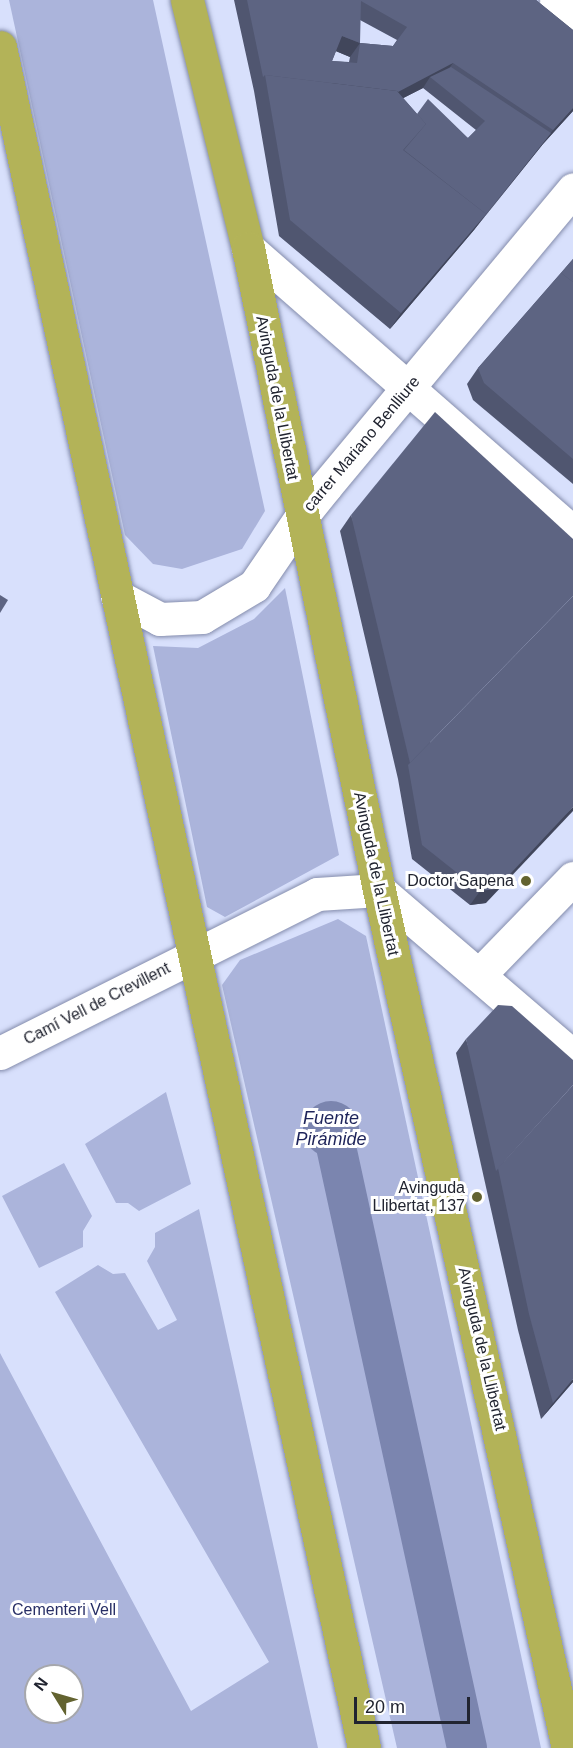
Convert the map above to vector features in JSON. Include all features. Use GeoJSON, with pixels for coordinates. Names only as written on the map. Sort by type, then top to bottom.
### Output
{"type":"FeatureCollection","features":[{"type":"Feature","properties":{"kind":"highway","name":"Avinguda de la Llibertat"},"geometry":{"type":"LineString","coordinates":[[187,0],[248,248],[301,517],[379,890],[568,1748]]}},
{"type":"Feature","properties":{"kind":"highway"},"geometry":{"type":"LineString","coordinates":[[0,47],[364,1748]]}},
{"type":"Feature","properties":{"kind":"street"},"geometry":{"type":"LineString","coordinates":[[556,0],[573,15]]}},
{"type":"Feature","properties":{"kind":"street","name":"carrer Mariano Benlliure"},"geometry":{"type":"LineString","coordinates":[[117,596],[160,619],[202,617],[254,585],[301,517],[573,190]]}},
{"type":"Feature","properties":{"kind":"street"},"geometry":{"type":"LineString","coordinates":[[248,248],[573,533]]}},
{"type":"Feature","properties":{"kind":"street"},"geometry":{"type":"LineString","coordinates":[[479,975],[573,878]]}},
{"type":"Feature","properties":{"kind":"street"},"geometry":{"type":"LineString","coordinates":[[379,890],[573,1056]]}},
{"type":"Feature","properties":{"kind":"street","name":"Camí Vell de Crevillent"},"geometry":{"type":"LineString","coordinates":[[0,1053],[317,894],[379,890]]}},
{"type":"Feature","properties":{"kind":"green space"},"geometry":{"type":"Polygon","coordinates":[[[9,0],[153,0],[265,511],[242,549],[182,569],[153,564],[125,535],[9,0]]]}},
{"type":"Feature","properties":{"kind":"green space"},"geometry":{"type":"Polygon","coordinates":[[[285,588],[339,855],[225,917],[207,907],[153,646],[198,648],[254,619],[285,588]]]}},
{"type":"Feature","properties":{"kind":"green space"},"geometry":{"type":"Polygon","coordinates":[[[338,919],[366,936],[541,1748],[397,1748],[222,985],[240,960],[338,919]]]}},
{"type":"Feature","properties":{"kind":"green space"},"geometry":{"type":"Polygon","coordinates":[[[166,1092],[191,1184],[139,1211],[128,1203],[116,1203],[85,1144],[166,1092]]]}},
{"type":"Feature","properties":{"kind":"green space"},"geometry":{"type":"Polygon","coordinates":[[[64,1163],[92,1216],[83,1231],[83,1247],[39,1268],[2,1196],[64,1163]]]}},
{"type":"Feature","properties":{"kind":"green space","name":"Cementeri Vell"},"geometry":{"type":"Polygon","coordinates":[[[199,1209],[318,1748],[0,1748],[0,1353],[191,1711],[269,1662],[55,1292],[98,1265],[113,1274],[125,1273],[158,1330],[177,1320],[147,1261],[155,1247],[155,1233],[199,1209]]]}},
{"type":"Feature","properties":{"kind":"water","name":"Fuente Pirámide"},"geometry":{"type":"Polygon","coordinates":[[[326,1101],[336,1101],[351,1109],[357,1118],[359,1129],[357,1140],[351,1149],[336,1157],[326,1157],[315,1152],[308,1145],[303,1134],[303,1124],[308,1113],[315,1106],[326,1101]]]}},
{"type":"Feature","properties":{"kind":"building"},"geometry":{"type":"Polygon","coordinates":[[[247,0],[536,0],[573,30],[573,108],[553,130],[453,63],[398,92],[265,75],[263,77],[247,0]],[[361,1],[360,43],[393,46],[407,27],[361,1]],[[342,36],[332,61],[357,63],[360,43],[342,36]]]}},
{"type":"Feature","properties":{"kind":"building"},"geometry":{"type":"Polygon","coordinates":[[[451,67],[551,133],[482,219],[486,214],[404,150],[426,124],[417,114],[428,99],[468,138],[485,121],[430,77],[451,67]]]}},
{"type":"Feature","properties":{"kind":"building"},"geometry":{"type":"Polygon","coordinates":[[[265,75],[397,91],[426,124],[403,150],[486,214],[401,313],[290,220],[265,75]]]}},
{"type":"Feature","properties":{"kind":"building"},"geometry":{"type":"Polygon","coordinates":[[[573,259],[573,282],[561,273],[573,259]]]}},
{"type":"Feature","properties":{"kind":"building"},"geometry":{"type":"Polygon","coordinates":[[[561,273],[573,282],[573,459],[484,383],[478,368],[561,273]]]}},
{"type":"Feature","properties":{"kind":"building"},"geometry":{"type":"Polygon","coordinates":[[[435,412],[573,539],[573,596],[410,763],[351,515],[435,412]]]}},
{"type":"Feature","properties":{"kind":"building"},"geometry":{"type":"Polygon","coordinates":[[[0,595],[8,600],[0,613],[0,595]]]}},
{"type":"Feature","properties":{"kind":"building"},"geometry":{"type":"Polygon","coordinates":[[[573,596],[573,807],[496,889],[480,891],[422,845],[408,765],[573,596]]]}},
{"type":"Feature","properties":{"kind":"building"},"geometry":{"type":"Polygon","coordinates":[[[498,1005],[512,1006],[573,1060],[573,1085],[496,1171],[466,1039],[498,1005]]]}},
{"type":"Feature","properties":{"kind":"building"},"geometry":{"type":"Polygon","coordinates":[[[573,1085],[573,1379],[553,1403],[529,1314],[498,1168],[573,1085]]]}},
{"type":"Feature","properties":{"kind":"waterway"},"geometry":{"type":"LineString","coordinates":[[335,1142],[467,1748]]}},
{"type":"Feature","properties":{"kind":"place","name":"Doctor Sapena"},"geometry":{"type":"Point","coordinates":[526,881]}},
{"type":"Feature","properties":{"kind":"place","name":"Avinguda Llibertat, 137"},"geometry":{"type":"Point","coordinates":[477,1197]}}]}
